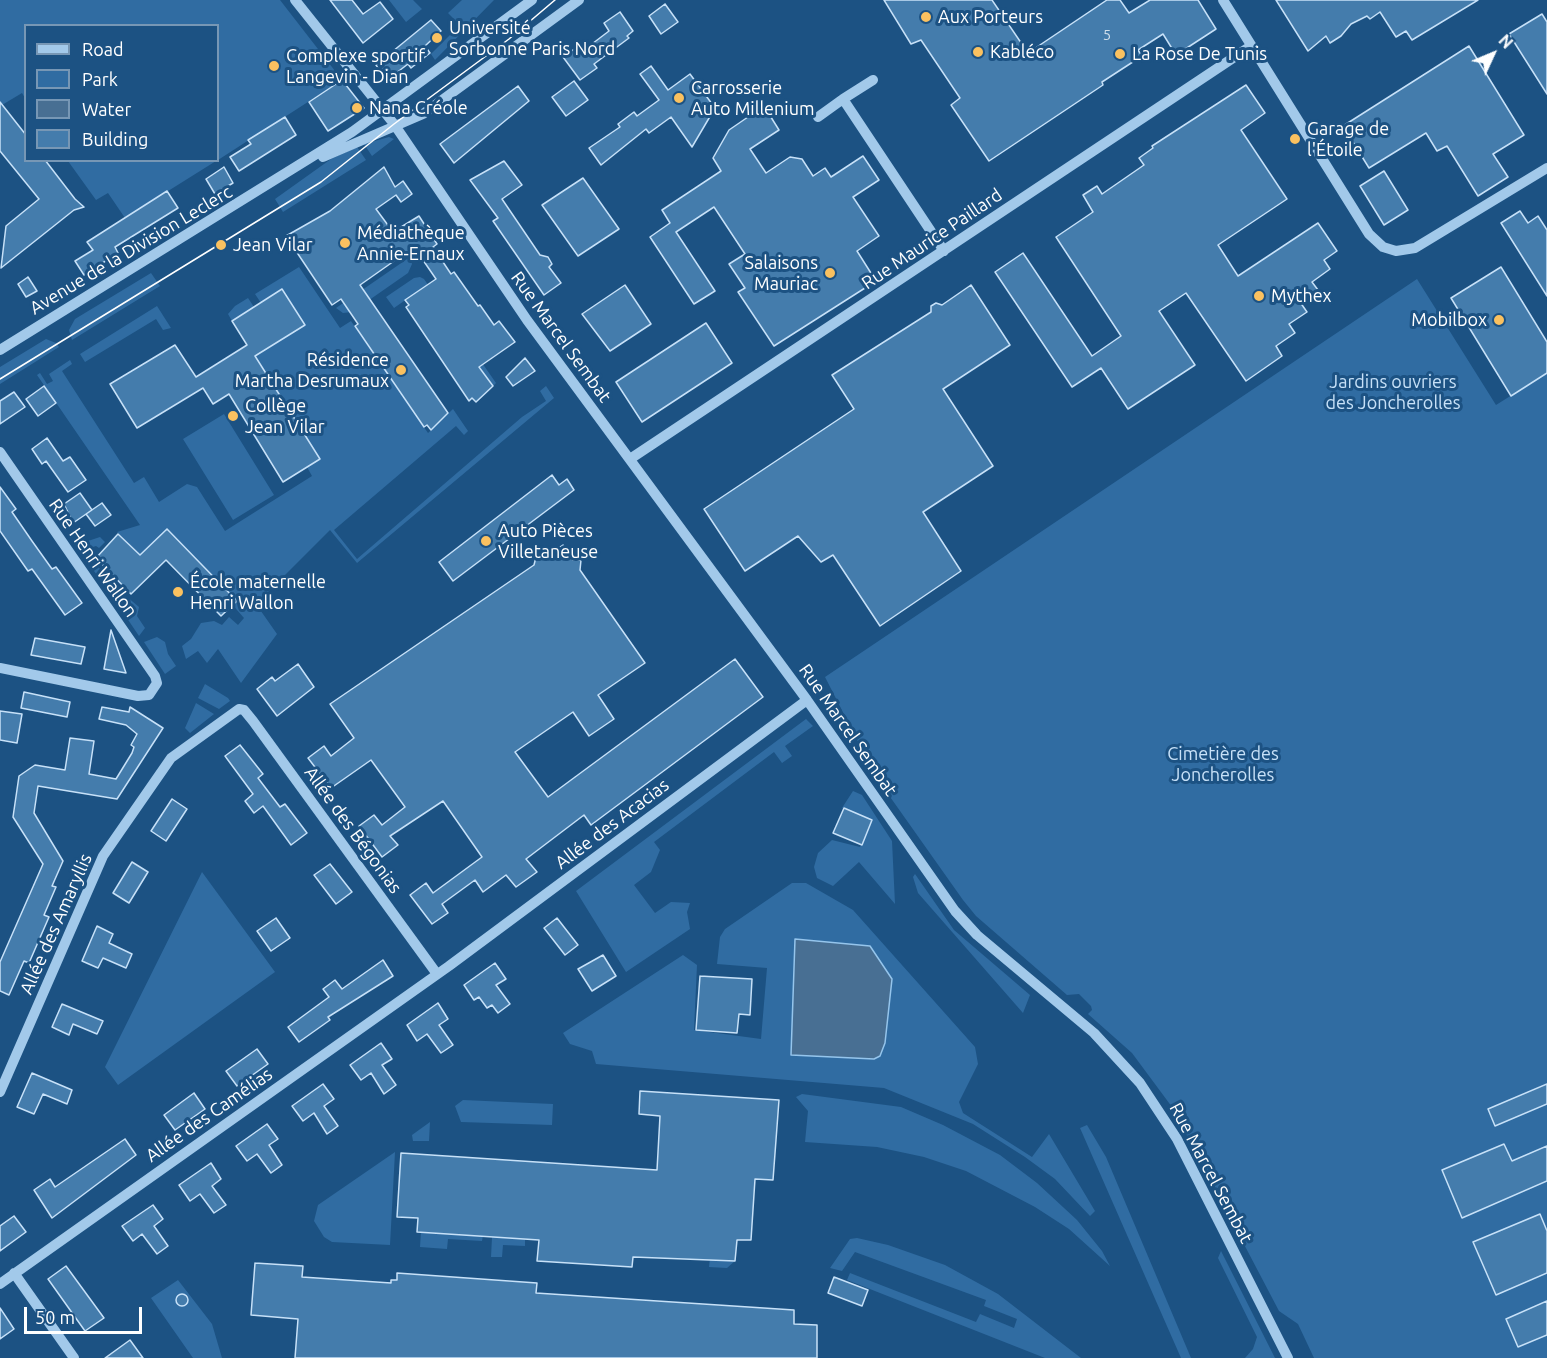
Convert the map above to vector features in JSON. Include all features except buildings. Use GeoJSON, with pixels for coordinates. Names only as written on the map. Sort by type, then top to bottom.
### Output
{"type":"FeatureCollection","features":[{"type":"Feature","properties":{"kind":"street","name":"Rue Marcel Sembat"},"geometry":{"type":"LineString","coordinates":[[295,0],[396,127],[527,320],[807,700],[966,924],[1094,1034],[1125,1064],[1140,1083],[1177,1139],[1288,1358]]}},
{"type":"Feature","properties":{"kind":"street","name":"Avenue de la Division Leclerc"},"geometry":{"type":"LineString","coordinates":[[0,350],[280,178],[382,109],[532,0]]}},
{"type":"Feature","properties":{"kind":"street"},"geometry":{"type":"LineString","coordinates":[[1223,0],[1369,234],[1387,249],[1399,251],[1415,248],[1547,168]]}},
{"type":"Feature","properties":{"kind":"street","name":"Avenue de la Division Leclerc"},"geometry":{"type":"LineString","coordinates":[[280,178],[423,114],[573,2]]}},
{"type":"Feature","properties":{"kind":"street","name":"Rue Maurice Paillard"},"geometry":{"type":"LineString","coordinates":[[630,459],[1251,46]]}},
{"type":"Feature","properties":{"kind":"street"},"geometry":{"type":"LineString","coordinates":[[818,117],[873,80]]}},
{"type":"Feature","properties":{"kind":"street"},"geometry":{"type":"LineString","coordinates":[[843,99],[944,251]]}},
{"type":"Feature","properties":{"kind":"street","name":"Rue Henri Wallon"},"geometry":{"type":"LineString","coordinates":[[0,452],[155,676],[157,683],[149,695],[138,696],[0,668]]}},
{"type":"Feature","properties":{"kind":"street","name":"Allée des Acacias"},"geometry":{"type":"LineString","coordinates":[[437,974],[807,700]]}},
{"type":"Feature","properties":{"kind":"street","name":"Allée des Bégonias"},"geometry":{"type":"LineString","coordinates":[[239,709],[244,710],[253,721],[437,974]]}},
{"type":"Feature","properties":{"kind":"street","name":"Allée des Amaryllis"},"geometry":{"type":"LineString","coordinates":[[0,1092],[103,856],[171,758],[239,709]]}},
{"type":"Feature","properties":{"kind":"street","name":"Allée des Camélias"},"geometry":{"type":"LineString","coordinates":[[0,1284],[437,974]]}},
{"type":"Feature","properties":{"kind":"street"},"geometry":{"type":"LineString","coordinates":[[14,1273],[74,1358]]}},
{"type":"Feature","properties":{"kind":"green space","name":"Complexe sportif Langevin - Dian"},"geometry":{"type":"Polygon","coordinates":[[[0,0],[280,0],[342,80],[219,159],[219,24],[24,24],[24,96],[22,93],[0,104],[0,0]]]}},
{"type":"Feature","properties":{"kind":"green space"},"geometry":{"type":"Polygon","coordinates":[[[389,0],[413,0],[422,9],[406,22],[389,0]]]}},
{"type":"Feature","properties":{"kind":"green space"},"geometry":{"type":"Polygon","coordinates":[[[462,0],[494,0],[435,60],[431,54],[460,25],[448,13],[462,0]]]}},
{"type":"Feature","properties":{"kind":"green space"},"geometry":{"type":"Polygon","coordinates":[[[389,137],[394,139],[372,156],[364,144],[389,137]]]}},
{"type":"Feature","properties":{"kind":"green space"},"geometry":{"type":"Polygon","coordinates":[[[357,147],[366,160],[283,212],[275,199],[331,159],[357,147]]]}},
{"type":"Feature","properties":{"kind":"green space"},"geometry":{"type":"Polygon","coordinates":[[[69,162],[214,162],[125,218],[108,193],[96,200],[69,162]]]}},
{"type":"Feature","properties":{"kind":"green space"},"geometry":{"type":"Polygon","coordinates":[[[410,257],[412,264],[408,273],[352,312],[343,313],[336,308],[410,257]]]}},
{"type":"Feature","properties":{"kind":"green space"},"geometry":{"type":"Polygon","coordinates":[[[299,267],[340,328],[351,321],[428,433],[453,409],[468,431],[464,435],[456,426],[334,530],[357,559],[522,417],[546,401],[540,391],[546,386],[554,398],[357,563],[330,530],[256,604],[277,634],[241,683],[218,649],[207,663],[198,651],[186,659],[182,646],[191,639],[201,623],[214,621],[222,625],[229,617],[238,625],[244,618],[167,530],[140,555],[117,532],[140,525],[37,375],[40,373],[47,384],[53,381],[49,374],[70,360],[72,364],[62,371],[134,483],[144,477],[159,502],[187,484],[197,487],[225,531],[312,476],[307,467],[319,459],[254,356],[305,325],[282,289],[261,303],[255,294],[299,267]]]}},
{"type":"Feature","properties":{"kind":"green space"},"geometry":{"type":"Polygon","coordinates":[[[151,273],[160,286],[72,340],[69,330],[75,319],[151,273]]]}},
{"type":"Feature","properties":{"kind":"green space"},"geometry":{"type":"Polygon","coordinates":[[[414,278],[424,279],[496,383],[493,386],[424,287],[394,308],[386,297],[414,278]]]}},
{"type":"Feature","properties":{"kind":"green space","name":"Cimetière des Joncherolles"},"geometry":{"type":"Polygon","coordinates":[[[1417,279],[1496,405],[1547,373],[1547,1358],[1314,1358],[1298,1324],[1279,1311],[1172,1107],[1132,1053],[1088,1014],[1092,1010],[1091,1006],[1079,994],[1067,995],[976,916],[963,900],[876,777],[825,677],[1417,279]]]}},
{"type":"Feature","properties":{"kind":"green space"},"geometry":{"type":"Polygon","coordinates":[[[248,298],[254,307],[232,321],[228,314],[235,306],[248,298]]]}},
{"type":"Feature","properties":{"kind":"green space"},"geometry":{"type":"Polygon","coordinates":[[[157,306],[171,328],[163,330],[156,319],[85,362],[80,354],[157,306]]]}},
{"type":"Feature","properties":{"kind":"green space"},"geometry":{"type":"Polygon","coordinates":[[[46,339],[56,343],[59,347],[0,384],[0,367],[46,339]]]}},
{"type":"Feature","properties":{"kind":"green space"},"geometry":{"type":"Polygon","coordinates":[[[224,414],[274,495],[233,520],[183,439],[224,414]]]}},
{"type":"Feature","properties":{"kind":"green space"},"geometry":{"type":"Polygon","coordinates":[[[100,537],[105,542],[99,548],[96,546],[80,551],[76,545],[100,537]]]}},
{"type":"Feature","properties":{"kind":"green space"},"geometry":{"type":"Polygon","coordinates":[[[89,556],[112,583],[108,591],[85,558],[89,556]]]}},
{"type":"Feature","properties":{"kind":"green space"},"geometry":{"type":"Polygon","coordinates":[[[120,591],[139,607],[137,616],[145,628],[139,636],[112,596],[120,591]]]}},
{"type":"Feature","properties":{"kind":"green space"},"geometry":{"type":"Polygon","coordinates":[[[157,637],[165,642],[168,654],[176,666],[165,674],[144,642],[157,637]]]}},
{"type":"Feature","properties":{"kind":"green space"},"geometry":{"type":"Polygon","coordinates":[[[205,684],[230,701],[219,709],[198,698],[205,684]]]}},
{"type":"Feature","properties":{"kind":"green space"},"geometry":{"type":"Polygon","coordinates":[[[196,703],[214,714],[190,733],[185,728],[196,703]]]}},
{"type":"Feature","properties":{"kind":"green space"},"geometry":{"type":"Polygon","coordinates":[[[806,719],[813,726],[785,746],[792,756],[782,763],[774,752],[654,842],[660,850],[651,872],[634,885],[655,913],[671,902],[690,903],[687,912],[690,929],[626,972],[576,891],[806,719]]]}},
{"type":"Feature","properties":{"kind":"green space"},"geometry":{"type":"Polygon","coordinates":[[[853,791],[862,795],[892,841],[895,904],[859,862],[833,886],[817,878],[814,867],[818,853],[832,840],[860,847],[872,820],[842,808],[853,791]]]}},
{"type":"Feature","properties":{"kind":"green space"},"geometry":{"type":"Polygon","coordinates":[[[202,872],[275,972],[118,1085],[105,1067],[202,872]]]}},
{"type":"Feature","properties":{"kind":"green space"},"geometry":{"type":"Polygon","coordinates":[[[915,874],[954,930],[1030,995],[1023,1013],[918,893],[913,877],[915,874]]]}},
{"type":"Feature","properties":{"kind":"green space"},"geometry":{"type":"Polygon","coordinates":[[[792,883],[806,883],[853,910],[975,1047],[978,1064],[959,1102],[963,1113],[1032,1157],[1049,1134],[1095,1211],[1090,1216],[1055,1179],[973,1124],[884,1088],[596,1064],[592,1051],[570,1044],[563,1033],[683,955],[697,965],[694,1030],[761,1039],[767,968],[717,964],[720,937],[725,929],[792,883]]]}},
{"type":"Feature","properties":{"kind":"green space"},"geometry":{"type":"Polygon","coordinates":[[[802,1094],[901,1107],[943,1125],[1000,1155],[1037,1183],[1077,1220],[1102,1251],[1110,1266],[1069,1229],[1035,1207],[966,1171],[924,1157],[877,1147],[805,1142],[808,1111],[796,1097],[802,1094]]]}},
{"type":"Feature","properties":{"kind":"green space"},"geometry":{"type":"Polygon","coordinates":[[[463,1100],[553,1104],[552,1125],[461,1122],[455,1106],[463,1100]]]}},
{"type":"Feature","properties":{"kind":"green space"},"geometry":{"type":"Polygon","coordinates":[[[430,1122],[429,1141],[413,1141],[412,1135],[430,1122]]]}},
{"type":"Feature","properties":{"kind":"green space"},"geometry":{"type":"Polygon","coordinates":[[[1087,1125],[1106,1157],[1191,1358],[1181,1358],[1080,1128],[1087,1125]]]}},
{"type":"Feature","properties":{"kind":"green space"},"geometry":{"type":"Polygon","coordinates":[[[395,1152],[390,1245],[332,1242],[324,1237],[314,1221],[318,1205],[395,1152]]]}},
{"type":"Feature","properties":{"kind":"green space"},"geometry":{"type":"Polygon","coordinates":[[[421,1231],[483,1235],[482,1241],[448,1239],[447,1249],[420,1247],[421,1231]]]}},
{"type":"Feature","properties":{"kind":"green space"},"geometry":{"type":"Polygon","coordinates":[[[492,1237],[525,1238],[525,1246],[503,1245],[502,1257],[491,1257],[492,1237]]]}},
{"type":"Feature","properties":{"kind":"green space"},"geometry":{"type":"Polygon","coordinates":[[[857,1238],[888,1245],[945,1265],[998,1294],[1081,1358],[1045,1358],[847,1280],[850,1273],[976,1322],[980,1314],[1014,1328],[1017,1319],[984,1306],[986,1300],[855,1252],[842,1271],[830,1268],[850,1239],[857,1238]]]}},
{"type":"Feature","properties":{"kind":"green space"},"geometry":{"type":"Polygon","coordinates":[[[1221,1251],[1275,1358],[1245,1358],[1253,1349],[1257,1337],[1218,1258],[1221,1251]]]}},
{"type":"Feature","properties":{"kind":"green space"},"geometry":{"type":"Polygon","coordinates":[[[710,1258],[736,1260],[727,1268],[709,1267],[710,1258]]]}},
{"type":"Feature","properties":{"kind":"green space"},"geometry":{"type":"Polygon","coordinates":[[[178,1280],[212,1324],[222,1358],[193,1358],[151,1298],[178,1280]]]}},
{"type":"Feature","properties":{"kind":"water"},"geometry":{"type":"Polygon","coordinates":[[[795,939],[870,946],[892,979],[885,1043],[880,1056],[874,1059],[791,1055],[795,939]]]}},
{"type":"Feature","properties":{"kind":"tram line"},"geometry":{"type":"LineString","coordinates":[[0,379],[321,182],[394,124],[509,39],[555,0]]}},
{"type":"Feature","properties":{"kind":"place","name":"Aux Porteurs"},"geometry":{"type":"Point","coordinates":[926,17]}},
{"type":"Feature","properties":{"kind":"place","name":"Université Sorbonne Paris Nord"},"geometry":{"type":"Point","coordinates":[437,38]}},
{"type":"Feature","properties":{"kind":"place","name":"Kabléco"},"geometry":{"type":"Point","coordinates":[978,52]}},
{"type":"Feature","properties":{"kind":"place","name":"La Rose De Tunis"},"geometry":{"type":"Point","coordinates":[1120,54]}},
{"type":"Feature","properties":{"kind":"place","name":"Complexe sportif Langevin - Dian"},"geometry":{"type":"Point","coordinates":[274,66]}},
{"type":"Feature","properties":{"kind":"place","name":"Carrosserie Auto Millenium"},"geometry":{"type":"Point","coordinates":[679,98]}},
{"type":"Feature","properties":{"kind":"place","name":"Nana Créole"},"geometry":{"type":"Point","coordinates":[357,108]}},
{"type":"Feature","properties":{"kind":"place","name":"Garage de l'Étoile"},"geometry":{"type":"Point","coordinates":[1295,139]}},
{"type":"Feature","properties":{"kind":"place","name":"Médiathèque Annie-Ernaux"},"geometry":{"type":"Point","coordinates":[345,243]}},
{"type":"Feature","properties":{"kind":"place","name":"Jean Vilar"},"geometry":{"type":"Point","coordinates":[221,245]}},
{"type":"Feature","properties":{"kind":"place","name":"Salaisons Mauriac"},"geometry":{"type":"Point","coordinates":[830,273]}},
{"type":"Feature","properties":{"kind":"place","name":"Mythex"},"geometry":{"type":"Point","coordinates":[1259,296]}},
{"type":"Feature","properties":{"kind":"place","name":"Mobilbox"},"geometry":{"type":"Point","coordinates":[1499,320]}},
{"type":"Feature","properties":{"kind":"place","name":"Résidence Martha Desrumaux"},"geometry":{"type":"Point","coordinates":[401,370]}},
{"type":"Feature","properties":{"kind":"place","name":"Collège Jean Vilar"},"geometry":{"type":"Point","coordinates":[233,416]}},
{"type":"Feature","properties":{"kind":"place","name":"Auto Pièces Villetaneuse"},"geometry":{"type":"Point","coordinates":[486,541]}},
{"type":"Feature","properties":{"kind":"place","name":"École maternelle Henri Wallon"},"geometry":{"type":"Point","coordinates":[178,592]}},
{"type":"Feature","properties":{"kind":"park label","name":"Jardins ouvriers des Joncherolles"},"geometry":{"type":"Point","coordinates":[1393,392]}}]}
